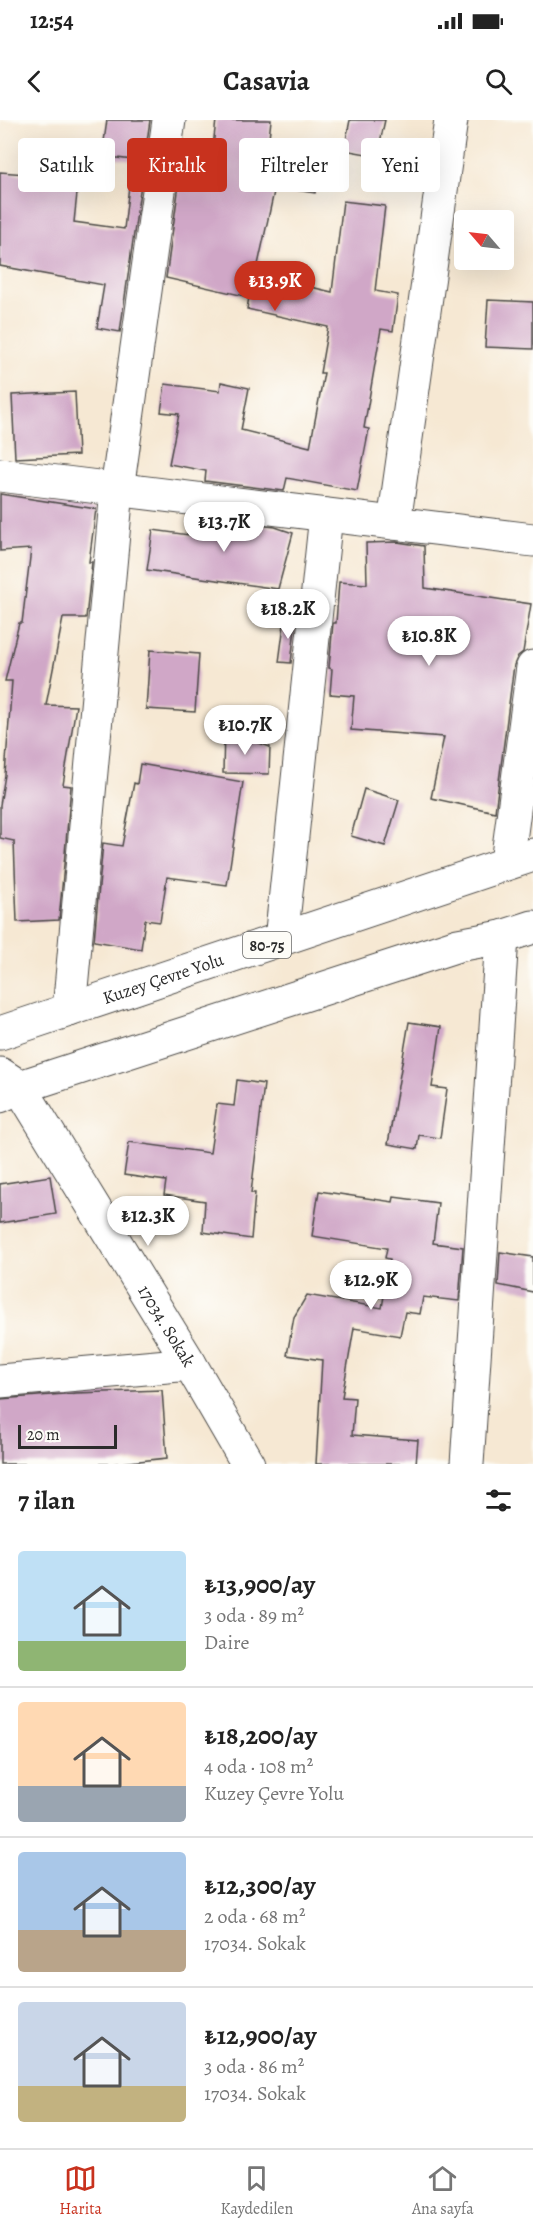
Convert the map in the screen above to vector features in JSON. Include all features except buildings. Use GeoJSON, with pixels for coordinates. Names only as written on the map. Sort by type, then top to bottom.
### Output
{"type":"FeatureCollection","features":[{"type":"Feature","properties":{"kind":"main road"},"geometry":{"type":"LineString","coordinates":[[69,1010],[117,490],[169,120]]}},
{"type":"Feature","properties":{"kind":"main road"},"geometry":{"type":"LineString","coordinates":[[394,523],[451,120]]}},
{"type":"Feature","properties":{"kind":"main road"},"geometry":{"type":"LineString","coordinates":[[0,475],[533,540]]}},
{"type":"Feature","properties":{"kind":"main road"},"geometry":{"type":"LineString","coordinates":[[281,940],[326,515]]}},
{"type":"Feature","properties":{"kind":"main road"},"geometry":{"type":"LineString","coordinates":[[520,859],[533,667]]}},
{"type":"Feature","properties":{"kind":"main road","name":"Kuzey Çevre Yolu"},"geometry":{"type":"LineString","coordinates":[[0,1033],[520,859]]}},
{"type":"Feature","properties":{"kind":"main road"},"geometry":{"type":"LineString","coordinates":[[7,1086],[458,945],[502,937],[533,927]]}},
{"type":"Feature","properties":{"kind":"main road"},"geometry":{"type":"LineString","coordinates":[[468,1464],[502,937]]}},
{"type":"Feature","properties":{"kind":"main road","name":"17034. Sokak"},"geometry":{"type":"LineString","coordinates":[[7,1086],[189,1364],[248,1464]]}},
{"type":"Feature","properties":{"kind":"main road"},"geometry":{"type":"LineString","coordinates":[[0,1381],[189,1364]]}}]}
